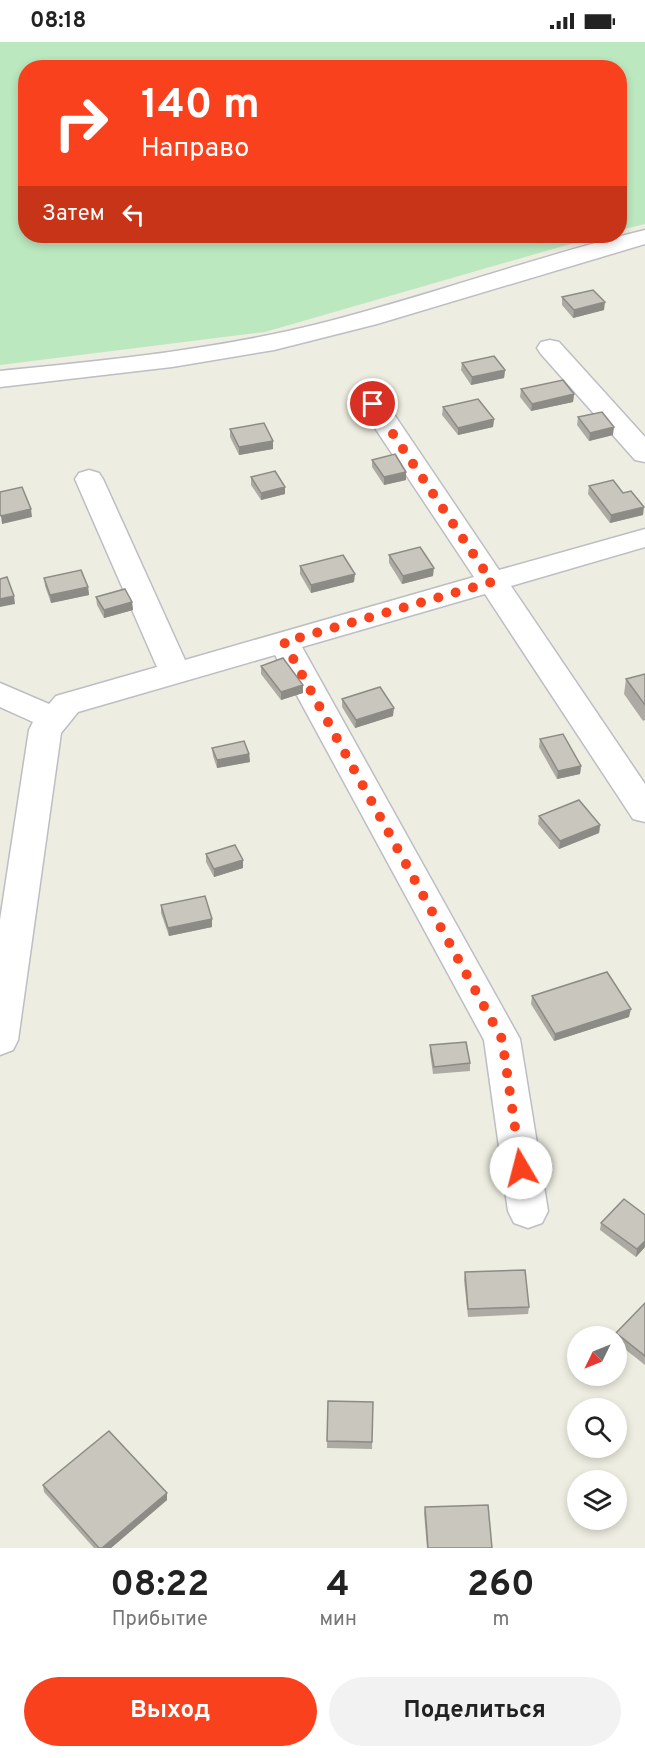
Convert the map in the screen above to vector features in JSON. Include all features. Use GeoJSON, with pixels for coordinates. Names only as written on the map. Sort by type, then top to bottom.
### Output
{"type":"FeatureCollection","features":[{"type":"Feature","properties":{"kind":"street"},"geometry":{"type":"LineString","coordinates":[[627,241],[645,237]]}},
{"type":"Feature","properties":{"kind":"street"},"geometry":{"type":"LineString","coordinates":[[0,379],[170,361],[274,342],[356,322],[586,251],[620,243]]}},
{"type":"Feature","properties":{"kind":"street"},"geometry":{"type":"LineString","coordinates":[[550,348],[645,454]]}},
{"type":"Feature","properties":{"kind":"street"},"geometry":{"type":"LineString","coordinates":[[373,404],[645,810]]}},
{"type":"Feature","properties":{"kind":"street"},"geometry":{"type":"LineString","coordinates":[[89,479],[175,673]]}},
{"type":"Feature","properties":{"kind":"street"},"geometry":{"type":"LineString","coordinates":[[0,1040],[45,730],[67,704],[645,538]]}},
{"type":"Feature","properties":{"kind":"street"},"geometry":{"type":"LineString","coordinates":[[284,642],[502,1039],[528,1211]]}},
{"type":"Feature","properties":{"kind":"street"},"geometry":{"type":"LineString","coordinates":[[0,694],[54,719]]}},
{"type":"Feature","properties":{"kind":"green space"},"geometry":{"type":"Polygon","coordinates":[[[0,42],[645,42],[645,224],[627,228],[627,60],[18,60],[18,243],[574,243],[265,332],[0,365],[0,42]]]}},
{"type":"Feature","properties":{"kind":"building"},"geometry":{"type":"Polygon","coordinates":[[[593,290],[605,302],[574,310],[562,297],[593,290]]]}},
{"type":"Feature","properties":{"kind":"building"},"geometry":{"type":"Polygon","coordinates":[[[494,356],[505,370],[472,377],[462,363],[494,356]]]}},
{"type":"Feature","properties":{"kind":"building"},"geometry":{"type":"Polygon","coordinates":[[[563,380],[574,394],[532,404],[521,389],[563,380]]]}},
{"type":"Feature","properties":{"kind":"building"},"geometry":{"type":"Polygon","coordinates":[[[478,399],[494,419],[458,428],[443,407],[478,399]]]}},
{"type":"Feature","properties":{"kind":"building"},"geometry":{"type":"Polygon","coordinates":[[[602,412],[614,427],[590,433],[578,417],[602,412]]]}},
{"type":"Feature","properties":{"kind":"building"},"geometry":{"type":"Polygon","coordinates":[[[264,423],[273,441],[239,447],[230,429],[264,423]]]}},
{"type":"Feature","properties":{"kind":"building"},"geometry":{"type":"Polygon","coordinates":[[[395,454],[406,472],[384,477],[372,460],[395,454]]]}},
{"type":"Feature","properties":{"kind":"building"},"geometry":{"type":"Polygon","coordinates":[[[275,471],[285,487],[261,493],[251,477],[275,471]]]}},
{"type":"Feature","properties":{"kind":"building"},"geometry":{"type":"Polygon","coordinates":[[[613,480],[623,493],[631,491],[644,507],[611,515],[589,486],[613,480]]]}},
{"type":"Feature","properties":{"kind":"building"},"geometry":{"type":"Polygon","coordinates":[[[22,487],[31,509],[1,516],[0,492],[22,487]]]}},
{"type":"Feature","properties":{"kind":"building"},"geometry":{"type":"Polygon","coordinates":[[[420,547],[434,568],[403,576],[389,555],[420,547]]]}},
{"type":"Feature","properties":{"kind":"building"},"geometry":{"type":"Polygon","coordinates":[[[343,555],[355,574],[311,585],[300,566],[343,555]]]}},
{"type":"Feature","properties":{"kind":"building"},"geometry":{"type":"Polygon","coordinates":[[[81,570],[88,587],[50,595],[44,578],[81,570]]]}},
{"type":"Feature","properties":{"kind":"building"},"geometry":{"type":"Polygon","coordinates":[[[7,577],[14,596],[0,599],[0,579],[7,577]]]}},
{"type":"Feature","properties":{"kind":"building"},"geometry":{"type":"Polygon","coordinates":[[[125,589],[132,602],[104,610],[96,597],[125,589]]]}},
{"type":"Feature","properties":{"kind":"building"},"geometry":{"type":"Polygon","coordinates":[[[283,658],[303,685],[281,692],[261,666],[283,658]]]}},
{"type":"Feature","properties":{"kind":"building"},"geometry":{"type":"Polygon","coordinates":[[[645,674],[645,705],[626,679],[645,674]]]}},
{"type":"Feature","properties":{"kind":"building"},"geometry":{"type":"Polygon","coordinates":[[[380,687],[394,708],[356,720],[342,699],[380,687]]]}},
{"type":"Feature","properties":{"kind":"building"},"geometry":{"type":"Polygon","coordinates":[[[563,734],[581,766],[558,771],[540,739],[563,734]]]}},
{"type":"Feature","properties":{"kind":"building"},"geometry":{"type":"Polygon","coordinates":[[[244,741],[249,754],[217,760],[212,748],[244,741]]]}},
{"type":"Feature","properties":{"kind":"building"},"geometry":{"type":"Polygon","coordinates":[[[579,800],[600,825],[560,841],[539,816],[579,800]]]}},
{"type":"Feature","properties":{"kind":"building"},"geometry":{"type":"Polygon","coordinates":[[[235,845],[243,860],[214,869],[206,854],[235,845]]]}},
{"type":"Feature","properties":{"kind":"building"},"geometry":{"type":"Polygon","coordinates":[[[205,896],[212,919],[168,928],[161,905],[205,896]]]}},
{"type":"Feature","properties":{"kind":"building"},"geometry":{"type":"Polygon","coordinates":[[[607,972],[631,1009],[555,1034],[532,996],[607,972]]]}},
{"type":"Feature","properties":{"kind":"building"},"geometry":{"type":"Polygon","coordinates":[[[466,1042],[470,1063],[434,1067],[430,1045],[466,1042]]]}},
{"type":"Feature","properties":{"kind":"building"},"geometry":{"type":"Polygon","coordinates":[[[624,1199],[645,1215],[645,1241],[637,1249],[601,1223],[624,1199]]]}},
{"type":"Feature","properties":{"kind":"building"},"geometry":{"type":"Polygon","coordinates":[[[525,1270],[529,1307],[468,1309],[465,1272],[525,1270]]]}},
{"type":"Feature","properties":{"kind":"building"},"geometry":{"type":"Polygon","coordinates":[[[645,1303],[645,1356],[627,1342],[627,1326],[623,1326],[645,1303]]]}},
{"type":"Feature","properties":{"kind":"building"},"geometry":{"type":"Polygon","coordinates":[[[328,1401],[373,1402],[372,1442],[327,1441],[328,1401]]]}},
{"type":"Feature","properties":{"kind":"building"},"geometry":{"type":"Polygon","coordinates":[[[109,1431],[167,1493],[102,1548],[99,1548],[43,1485],[109,1431]]]}},
{"type":"Feature","properties":{"kind":"building"},"geometry":{"type":"Polygon","coordinates":[[[488,1505],[492,1548],[428,1548],[425,1507],[488,1505]]]}},
{"type":"Feature","properties":{"kind":"route"},"geometry":{"type":"LineString","coordinates":[[373,404],[492,582],[284,642],[502,1039],[521,1168]]}}]}
